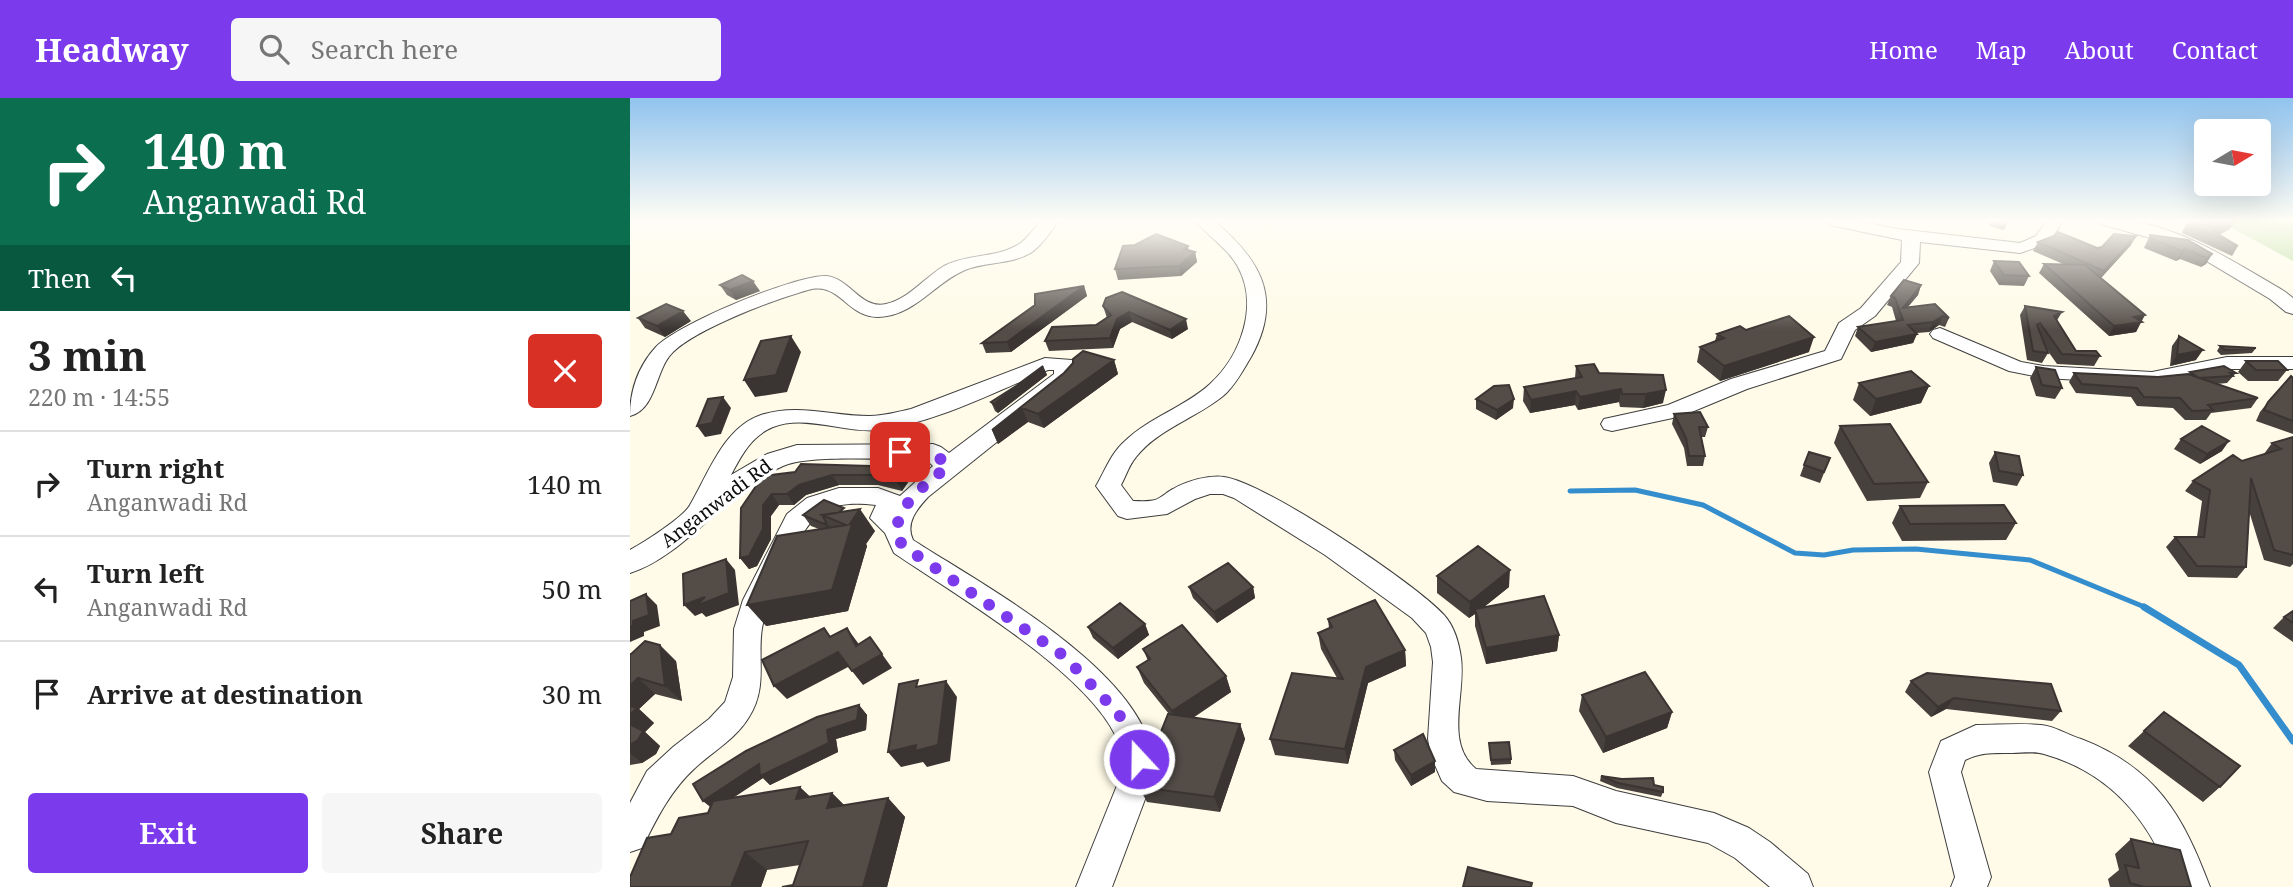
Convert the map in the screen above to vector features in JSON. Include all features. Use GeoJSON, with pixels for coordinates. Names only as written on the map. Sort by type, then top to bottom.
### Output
{"type":"FeatureCollection","features":[{"type":"Feature","properties":{"kind":"street"},"geometry":{"type":"LineString","coordinates":[[630,409],[641,395],[658,355],[688,333],[781,293],[821,281],[829,282],[864,309],[877,312],[890,310],[913,300],[950,270],[996,257]]}},
{"type":"Feature","properties":{"kind":"street"},"geometry":{"type":"LineString","coordinates":[[1241,257],[1255,278],[1258,298],[1256,319],[1244,352],[1217,390],[1127,452],[1108,486],[1127,510],[1160,508],[1183,494],[1216,485],[1230,486],[1258,500],[1411,601],[1434,623],[1445,644],[1449,663],[1443,739],[1446,755],[1454,771],[1465,781],[1482,786],[1570,790],[1613,807],[1711,828],[1745,844],[1772,864],[1795,887]]}},
{"type":"Feature","properties":{"kind":"street"},"geometry":{"type":"LineString","coordinates":[[1612,424],[1674,411],[1739,384],[1834,355],[1846,327],[1868,312],[1910,263],[1910,257]]}},
{"type":"Feature","properties":{"kind":"street"},"geometry":{"type":"LineString","coordinates":[[2212,257],[2277,295],[2293,308]]}},
{"type":"Feature","properties":{"kind":"street"},"geometry":{"type":"LineString","coordinates":[[1940,334],[2016,367],[2044,372],[2152,378],[2218,364],[2258,361],[2293,363]]}},
{"type":"Feature","properties":{"kind":"street"},"geometry":{"type":"LineString","coordinates":[[2293,342],[2293,349]]}},
{"type":"Feature","properties":{"kind":"street"},"geometry":{"type":"LineString","coordinates":[[691,521],[742,438],[760,425],[787,417],[867,424],[897,419],[918,414],[1045,363],[1065,364],[1065,375],[1060,380],[910,497],[897,529],[898,539],[903,546],[1064,656],[1117,712],[1135,738],[1139,759],[1133,794],[1102,861],[1094,887]]}},
{"type":"Feature","properties":{"kind":"street","name":"Anganwadi Rd"},"geometry":{"type":"LineString","coordinates":[[630,563],[691,521],[758,467],[787,455],[926,450],[933,452],[948,466]]}},
{"type":"Feature","properties":{"kind":"street"},"geometry":{"type":"LineString","coordinates":[[630,836],[659,782],[684,757],[720,729],[738,709],[748,677],[748,629],[757,600],[796,520],[815,503],[872,494],[890,499],[883,518],[897,529]]}},
{"type":"Feature","properties":{"kind":"street"},"geometry":{"type":"LineString","coordinates":[[1969,887],[1973,877],[1945,772],[1952,751],[1976,739],[2043,738],[2099,761],[2143,796],[2163,821],[2182,859],[2192,887]]}},
{"type":"Feature","properties":{"kind":"building"},"geometry":{"type":"Polygon","coordinates":[[[1119,257],[1189,257],[1179,266],[1115,269],[1119,257]]]}},
{"type":"Feature","properties":{"kind":"building"},"geometry":{"type":"Polygon","coordinates":[[[2072,257],[2117,257],[2104,271],[2072,257]]]}},
{"type":"Feature","properties":{"kind":"building"},"geometry":{"type":"Polygon","coordinates":[[[1994,261],[2019,262],[2029,276],[2004,275],[1994,261]]]}},
{"type":"Feature","properties":{"kind":"building"},"geometry":{"type":"Polygon","coordinates":[[[2044,264],[2085,265],[2145,315],[2134,317],[2142,322],[2114,326],[2044,264]]]}},
{"type":"Feature","properties":{"kind":"building"},"geometry":{"type":"Polygon","coordinates":[[[742,275],[753,281],[730,290],[720,285],[742,275]]]}},
{"type":"Feature","properties":{"kind":"building"},"geometry":{"type":"Polygon","coordinates":[[[1904,280],[1921,285],[1903,308],[1935,304],[1949,318],[1943,316],[1933,322],[1908,325],[1917,334],[1875,342],[1858,327],[1903,320],[1895,298],[1891,296],[1904,280]]]}},
{"type":"Feature","properties":{"kind":"building"},"geometry":{"type":"Polygon","coordinates":[[[1084,286],[1007,342],[982,343],[1035,305],[1035,294],[1084,286]]]}},
{"type":"Feature","properties":{"kind":"building"},"geometry":{"type":"Polygon","coordinates":[[[1122,292],[1186,319],[1170,330],[1129,312],[1117,319],[1110,338],[1045,341],[1052,327],[1096,325],[1111,315],[1103,306],[1106,298],[1122,292]]]}},
{"type":"Feature","properties":{"kind":"building"},"geometry":{"type":"Polygon","coordinates":[[[666,304],[683,311],[657,326],[638,318],[666,304]]]}},
{"type":"Feature","properties":{"kind":"building"},"geometry":{"type":"Polygon","coordinates":[[[2025,306],[2062,312],[2054,316],[2076,351],[2096,351],[2100,356],[2062,354],[2040,323],[2037,325],[2048,353],[2033,351],[2025,306]]]}},
{"type":"Feature","properties":{"kind":"building"},"geometry":{"type":"Polygon","coordinates":[[[1789,316],[1814,337],[1724,366],[1700,347],[1724,338],[1717,334],[1740,326],[1746,330],[1789,316]]]}},
{"type":"Feature","properties":{"kind":"building"},"geometry":{"type":"Polygon","coordinates":[[[791,336],[776,375],[744,380],[761,341],[791,336]]]}},
{"type":"Feature","properties":{"kind":"building"},"geometry":{"type":"Polygon","coordinates":[[[2179,336],[2203,350],[2177,355],[2179,336]]]}},
{"type":"Feature","properties":{"kind":"building"},"geometry":{"type":"Polygon","coordinates":[[[2220,346],[2256,348],[2225,350],[2220,346]]]}},
{"type":"Feature","properties":{"kind":"building"},"geometry":{"type":"Polygon","coordinates":[[[1083,351],[1114,360],[1038,414],[1022,408],[992,430],[1064,373],[1073,363],[1073,359],[1083,351]]]}},
{"type":"Feature","properties":{"kind":"building"},"geometry":{"type":"Polygon","coordinates":[[[2246,361],[2278,361],[2287,370],[2256,370],[2246,361]]]}},
{"type":"Feature","properties":{"kind":"building"},"geometry":{"type":"Polygon","coordinates":[[[1594,364],[1599,373],[1663,375],[1666,390],[1646,394],[1622,394],[1621,389],[1580,397],[1576,391],[1531,400],[1524,387],[1582,377],[1576,366],[1594,364]]]}},
{"type":"Feature","properties":{"kind":"building"},"geometry":{"type":"Polygon","coordinates":[[[1043,366],[994,404],[991,402],[1016,386],[1043,366]]]}},
{"type":"Feature","properties":{"kind":"building"},"geometry":{"type":"Polygon","coordinates":[[[2224,366],[2236,373],[2230,373],[2233,376],[2199,378],[2190,372],[2224,366]]]}},
{"type":"Feature","properties":{"kind":"building"},"geometry":{"type":"Polygon","coordinates":[[[2036,367],[2055,370],[2062,388],[2042,385],[2036,367]]]}},
{"type":"Feature","properties":{"kind":"building"},"geometry":{"type":"Polygon","coordinates":[[[1911,371],[1929,386],[1876,399],[1859,383],[1911,371]]]}},
{"type":"Feature","properties":{"kind":"building"},"geometry":{"type":"Polygon","coordinates":[[[2074,373],[2158,377],[2188,374],[2258,398],[2208,405],[2213,410],[2192,411],[2180,398],[2144,397],[2137,388],[2082,384],[2074,373]]]}},
{"type":"Feature","properties":{"kind":"building"},"geometry":{"type":"Polygon","coordinates":[[[2291,376],[2293,378],[2293,421],[2264,410],[2291,376]]]}},
{"type":"Feature","properties":{"kind":"building"},"geometry":{"type":"Polygon","coordinates":[[[1509,385],[1514,399],[1497,410],[1476,399],[1494,386],[1509,385]]]}},
{"type":"Feature","properties":{"kind":"building"},"geometry":{"type":"Polygon","coordinates":[[[723,397],[712,423],[697,426],[708,399],[723,397]]]}},
{"type":"Feature","properties":{"kind":"building"},"geometry":{"type":"Polygon","coordinates":[[[1700,412],[1708,427],[1699,427],[1705,456],[1689,456],[1686,438],[1674,414],[1700,412]]]}},
{"type":"Feature","properties":{"kind":"building"},"geometry":{"type":"Polygon","coordinates":[[[1890,424],[1928,482],[1874,484],[1840,426],[1890,424]]]}},
{"type":"Feature","properties":{"kind":"building"},"geometry":{"type":"Polygon","coordinates":[[[2202,426],[2229,441],[2207,454],[2181,439],[2202,426]]]}},
{"type":"Feature","properties":{"kind":"building"},"geometry":{"type":"Polygon","coordinates":[[[2293,437],[2293,555],[2274,550],[2251,478],[2246,567],[2197,566],[2175,537],[2204,537],[2210,490],[2193,481],[2233,455],[2242,461],[2281,449],[2272,443],[2293,437]]]}},
{"type":"Feature","properties":{"kind":"building"},"geometry":{"type":"Polygon","coordinates":[[[1809,452],[1830,458],[1824,472],[1804,465],[1809,452]]]}},
{"type":"Feature","properties":{"kind":"building"},"geometry":{"type":"Polygon","coordinates":[[[1995,452],[2019,456],[2023,475],[1999,471],[1995,452]]]}},
{"type":"Feature","properties":{"kind":"building"},"geometry":{"type":"Polygon","coordinates":[[[801,464],[905,467],[896,480],[871,475],[832,475],[799,485],[787,494],[772,494],[763,505],[763,529],[749,556],[740,558],[741,508],[763,476],[795,472],[801,464]]]}},
{"type":"Feature","properties":{"kind":"building"},"geometry":{"type":"Polygon","coordinates":[[[824,500],[844,508],[838,513],[822,515],[826,522],[824,524],[803,515],[824,500]]]}},
{"type":"Feature","properties":{"kind":"building"},"geometry":{"type":"Polygon","coordinates":[[[2004,505],[2016,523],[1910,524],[1900,506],[2004,505]]]}},
{"type":"Feature","properties":{"kind":"building"},"geometry":{"type":"Polygon","coordinates":[[[860,509],[850,524],[832,590],[747,605],[777,536],[846,525],[822,515],[860,509]]]}},
{"type":"Feature","properties":{"kind":"building"},"geometry":{"type":"Polygon","coordinates":[[[1478,546],[1510,570],[1470,602],[1437,576],[1478,546]]]}},
{"type":"Feature","properties":{"kind":"building"},"geometry":{"type":"Polygon","coordinates":[[[726,559],[729,593],[696,606],[705,597],[684,605],[683,574],[726,559]]]}},
{"type":"Feature","properties":{"kind":"building"},"geometry":{"type":"Polygon","coordinates":[[[1228,563],[1253,587],[1214,612],[1189,587],[1228,563]]]}},
{"type":"Feature","properties":{"kind":"building"},"geometry":{"type":"Polygon","coordinates":[[[646,594],[649,615],[633,621],[630,627],[630,601],[646,594]]]}},
{"type":"Feature","properties":{"kind":"building"},"geometry":{"type":"Polygon","coordinates":[[[1544,596],[1559,635],[1486,648],[1475,609],[1544,596]]]}},
{"type":"Feature","properties":{"kind":"building"},"geometry":{"type":"Polygon","coordinates":[[[1375,600],[1405,650],[1366,667],[1345,749],[1270,739],[1292,673],[1343,679],[1318,633],[1332,627],[1328,619],[1375,600]]]}},
{"type":"Feature","properties":{"kind":"building"},"geometry":{"type":"Polygon","coordinates":[[[1120,603],[1145,624],[1113,648],[1088,627],[1120,603]]]}},
{"type":"Feature","properties":{"kind":"building"},"geometry":{"type":"Polygon","coordinates":[[[2293,611],[2293,623],[2284,617],[2293,611]]]}},
{"type":"Feature","properties":{"kind":"building"},"geometry":{"type":"Polygon","coordinates":[[[1182,625],[1226,676],[1172,711],[1137,667],[1150,659],[1143,649],[1182,625]]]}},
{"type":"Feature","properties":{"kind":"building"},"geometry":{"type":"Polygon","coordinates":[[[824,628],[830,637],[847,628],[856,646],[870,637],[882,654],[852,671],[838,652],[774,686],[762,660],[824,628]]]}},
{"type":"Feature","properties":{"kind":"building"},"geometry":{"type":"Polygon","coordinates":[[[645,641],[660,645],[665,686],[638,678],[630,686],[630,655],[645,641]]]}},
{"type":"Feature","properties":{"kind":"building"},"geometry":{"type":"Polygon","coordinates":[[[1645,672],[1672,712],[1606,737],[1582,695],[1645,672]]]}},
{"type":"Feature","properties":{"kind":"building"},"geometry":{"type":"Polygon","coordinates":[[[1927,673],[2051,684],[2061,711],[1954,698],[1938,707],[1911,681],[1927,673]]]}},
{"type":"Feature","properties":{"kind":"building"},"geometry":{"type":"Polygon","coordinates":[[[918,680],[916,687],[946,681],[938,745],[915,751],[916,745],[888,752],[899,684],[918,680]]]}},
{"type":"Feature","properties":{"kind":"building"},"geometry":{"type":"Polygon","coordinates":[[[859,705],[857,720],[827,730],[829,743],[760,776],[759,764],[703,801],[693,784],[746,751],[817,717],[859,705]]]}},
{"type":"Feature","properties":{"kind":"building"},"geometry":{"type":"Polygon","coordinates":[[[630,706],[637,708],[630,715],[630,706]]]}},
{"type":"Feature","properties":{"kind":"building"},"geometry":{"type":"Polygon","coordinates":[[[2164,712],[2240,766],[2220,787],[2144,731],[2164,712]]]}},
{"type":"Feature","properties":{"kind":"building"},"geometry":{"type":"Polygon","coordinates":[[[1168,714],[1240,724],[1214,797],[1139,787],[1168,714]]]}},
{"type":"Feature","properties":{"kind":"building"},"geometry":{"type":"Polygon","coordinates":[[[630,724],[643,731],[638,740],[630,745],[630,724]]]}},
{"type":"Feature","properties":{"kind":"building"},"geometry":{"type":"Polygon","coordinates":[[[1423,734],[1435,761],[1411,775],[1394,750],[1423,734]]]}},
{"type":"Feature","properties":{"kind":"building"},"geometry":{"type":"Polygon","coordinates":[[[1509,742],[1511,759],[1491,760],[1489,743],[1509,742]]]}},
{"type":"Feature","properties":{"kind":"building"},"geometry":{"type":"Polygon","coordinates":[[[1601,776],[1622,779],[1653,778],[1654,785],[1663,787],[1663,792],[1618,783],[1601,776]]]}},
{"type":"Feature","properties":{"kind":"building"},"geometry":{"type":"Polygon","coordinates":[[[800,787],[796,799],[832,793],[827,808],[888,798],[863,887],[782,887],[793,885],[808,841],[745,852],[731,887],[630,887],[630,877],[647,838],[671,834],[679,818],[708,813],[713,801],[800,787]]]}},
{"type":"Feature","properties":{"kind":"building"},"geometry":{"type":"Polygon","coordinates":[[[2131,839],[2180,850],[2191,887],[2144,887],[2130,883],[2125,865],[2139,868],[2131,839]]]}},
{"type":"Feature","properties":{"kind":"building"},"geometry":{"type":"Polygon","coordinates":[[[1468,867],[1532,883],[1531,887],[1463,887],[1468,867]]]}},
{"type":"Feature","properties":{"kind":"waterway"},"geometry":{"type":"LineString","coordinates":[[1570,491],[1635,490],[1703,505],[1795,553],[1824,555],[1853,550],[1916,549],[2030,560],[2147,608]]}},
{"type":"Feature","properties":{"kind":"waterway"},"geometry":{"type":"LineString","coordinates":[[2144,607],[2239,665],[2293,741]]}},
{"type":"Feature","properties":{"kind":"route"},"geometry":{"type":"LineString","coordinates":[[900,452],[933,452],[948,466],[910,497],[897,529],[898,539],[903,546],[1064,656],[1117,712],[1135,738],[1139,759]]}}]}
